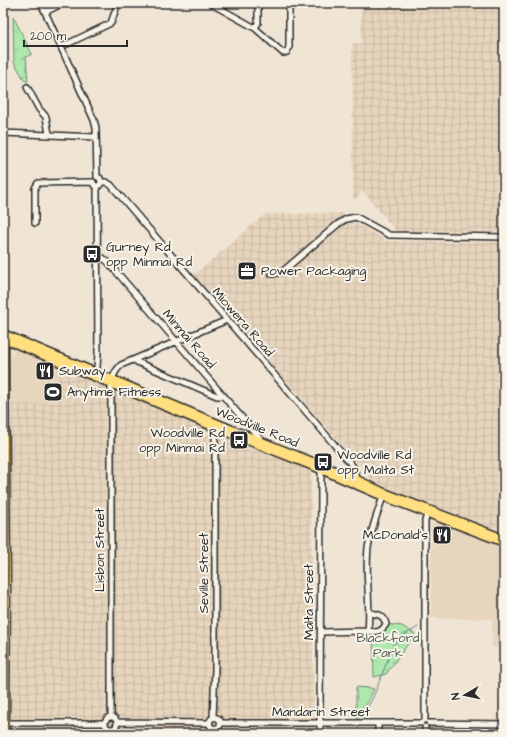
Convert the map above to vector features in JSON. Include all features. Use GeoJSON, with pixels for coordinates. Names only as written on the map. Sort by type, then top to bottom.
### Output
{"type":"FeatureCollection","features":[{"type":"Feature","properties":{"kind":"main road","name":"Woodville Road"},"geometry":{"type":"LineString","coordinates":[[5,336],[262,441],[353,481],[504,543]]}},
{"type":"Feature","properties":{"kind":"main road"},"geometry":{"type":"LineString","coordinates":[[5,336],[6,734]]}},
{"type":"Feature","properties":{"kind":"main road","name":"Woodville Road"},"geometry":{"type":"LineString","coordinates":[[112,381],[215,428],[321,470],[353,481],[383,497],[504,538]]}},
{"type":"Feature","properties":{"kind":"street"},"geometry":{"type":"LineString","coordinates":[[41,3],[94,120],[97,177],[94,178],[97,256],[98,354],[95,374]]}},
{"type":"Feature","properties":{"kind":"street"},"geometry":{"type":"LineString","coordinates":[[45,12],[64,3]]}},
{"type":"Feature","properties":{"kind":"street"},"geometry":{"type":"LineString","coordinates":[[61,47],[111,23],[118,3]]}},
{"type":"Feature","properties":{"kind":"street"},"geometry":{"type":"LineString","coordinates":[[210,3],[256,28],[280,52],[283,53],[287,52],[289,47],[289,3]]}},
{"type":"Feature","properties":{"kind":"street"},"geometry":{"type":"LineString","coordinates":[[256,28],[258,23],[258,3]]}},
{"type":"Feature","properties":{"kind":"street"},"geometry":{"type":"LineString","coordinates":[[27,87],[39,109],[46,117],[49,134]]}},
{"type":"Feature","properties":{"kind":"street"},"geometry":{"type":"LineString","coordinates":[[3,134],[49,134],[96,137]]}},
{"type":"Feature","properties":{"kind":"street","name":"Miowera Road"},"geometry":{"type":"LineString","coordinates":[[97,177],[100,178],[102,182],[106,182],[111,185],[355,469],[353,481]]}},
{"type":"Feature","properties":{"kind":"street"},"geometry":{"type":"LineString","coordinates":[[35,223],[35,183],[101,184],[102,182]]}},
{"type":"Feature","properties":{"kind":"street"},"geometry":{"type":"LineString","coordinates":[[272,274],[282,272],[338,224],[346,219],[356,218],[389,235],[504,237]]}},
{"type":"Feature","properties":{"kind":"street","name":"Minmai Road"},"geometry":{"type":"LineString","coordinates":[[97,256],[108,262],[262,441]]}},
{"type":"Feature","properties":{"kind":"street"},"geometry":{"type":"LineString","coordinates":[[112,381],[116,371],[121,365],[226,320]]}},
{"type":"Feature","properties":{"kind":"street"},"geometry":{"type":"LineString","coordinates":[[135,360],[217,396],[224,396]]}},
{"type":"Feature","properties":{"kind":"street","name":"Lisbon Street"},"geometry":{"type":"LineString","coordinates":[[111,716],[112,381]]}},
{"type":"Feature","properties":{"kind":"street","name":"Seville Street"},"geometry":{"type":"LineString","coordinates":[[213,717],[215,669],[215,428]]}},
{"type":"Feature","properties":{"kind":"street","name":"Malta Street"},"geometry":{"type":"LineString","coordinates":[[320,734],[321,470]]}},
{"type":"Feature","properties":{"kind":"street"},"geometry":{"type":"LineString","coordinates":[[368,631],[370,613],[368,548],[373,525],[383,497]]}},
{"type":"Feature","properties":{"kind":"street"},"geometry":{"type":"LineString","coordinates":[[425,734],[425,527],[427,512]]}},
{"type":"Feature","properties":{"kind":"street"},"geometry":{"type":"LineString","coordinates":[[321,632],[380,631],[386,624],[384,619],[381,615],[370,613]]}},
{"type":"Feature","properties":{"kind":"street"},"geometry":{"type":"LineString","coordinates":[[105,723],[106,719],[111,716],[116,718],[118,722]]}},
{"type":"Feature","properties":{"kind":"street"},"geometry":{"type":"LineString","coordinates":[[213,717],[219,718],[221,723],[215,731],[209,723],[213,717]]}},
{"type":"Feature","properties":{"kind":"street"},"geometry":{"type":"LineString","coordinates":[[118,722],[209,723]]}},
{"type":"Feature","properties":{"kind":"street"},"geometry":{"type":"LineString","coordinates":[[105,723],[110,732],[116,728],[118,722]]}},
{"type":"Feature","properties":{"kind":"street"},"geometry":{"type":"LineString","coordinates":[[6,723],[105,723]]}},
{"type":"Feature","properties":{"kind":"street","name":"Mandarin Street"},"geometry":{"type":"LineString","coordinates":[[221,723],[504,724]]}},
{"type":"Feature","properties":{"kind":"street"},"geometry":{"type":"LineString","coordinates":[[378,723],[378,734]]}},
{"type":"Feature","properties":{"kind":"shaded area"},"geometry":{"type":"Polygon","coordinates":[[[361,3],[504,3],[504,232],[396,231],[363,191],[353,201],[352,44],[361,43],[361,3]]]}},
{"type":"Feature","properties":{"kind":"shaded area"},"geometry":{"type":"Polygon","coordinates":[[[342,213],[353,222],[388,241],[504,242],[504,532],[375,483],[194,275],[265,214],[342,213]]]}},
{"type":"Feature","properties":{"kind":"shaded area"},"geometry":{"type":"Polygon","coordinates":[[[16,349],[58,366],[58,403],[11,404],[11,353],[16,349]]]}},
{"type":"Feature","properties":{"kind":"shaded area"},"geometry":{"type":"Polygon","coordinates":[[[58,366],[207,429],[210,433],[220,435],[311,471],[314,734],[12,734],[12,558],[3,557],[3,468],[12,468],[11,404],[58,403],[58,366]]]}},
{"type":"Feature","properties":{"kind":"shaded area"},"geometry":{"type":"Polygon","coordinates":[[[436,522],[504,548],[504,647],[492,647],[492,619],[431,618],[431,526],[436,522]]]}},
{"type":"Feature","properties":{"kind":"green space"},"geometry":{"type":"Polygon","coordinates":[[[13,16],[32,54],[26,57],[28,81],[25,81],[14,62],[13,16]]]}},
{"type":"Feature","properties":{"kind":"green space","name":"Blackford Park"},"geometry":{"type":"Polygon","coordinates":[[[387,624],[402,626],[415,634],[386,674],[374,677],[373,636],[384,631],[387,624]]]}},
{"type":"Feature","properties":{"kind":"green space"},"geometry":{"type":"Polygon","coordinates":[[[356,687],[374,689],[360,718],[356,718],[356,687]]]}},
{"type":"Feature","properties":{"kind":"waterway"},"geometry":{"type":"LineString","coordinates":[[361,721],[374,695],[394,644],[399,638],[418,627]]}},
{"type":"Feature","properties":{"kind":"waterway"},"geometry":{"type":"LineString","coordinates":[[357,734],[359,726]]}},
{"type":"Feature","properties":{"kind":"place","name":"Gurney Rd opp Minmai Rd"},"geometry":{"type":"Point","coordinates":[92,254]}},
{"type":"Feature","properties":{"kind":"place","name":"Power Packaging"},"geometry":{"type":"Point","coordinates":[247,271]}},
{"type":"Feature","properties":{"kind":"place","name":"Subway"},"geometry":{"type":"Point","coordinates":[45,371]}},
{"type":"Feature","properties":{"kind":"place","name":"Anytime Fitness"},"geometry":{"type":"Point","coordinates":[53,392]}},
{"type":"Feature","properties":{"kind":"place","name":"Woodville Rd opp Minmai Rd"},"geometry":{"type":"Point","coordinates":[239,440]}},
{"type":"Feature","properties":{"kind":"place","name":"Woodville Rd opp Malta St"},"geometry":{"type":"Point","coordinates":[323,462]}},
{"type":"Feature","properties":{"kind":"place","name":"McDonald's"},"geometry":{"type":"Point","coordinates":[442,535]}}]}
